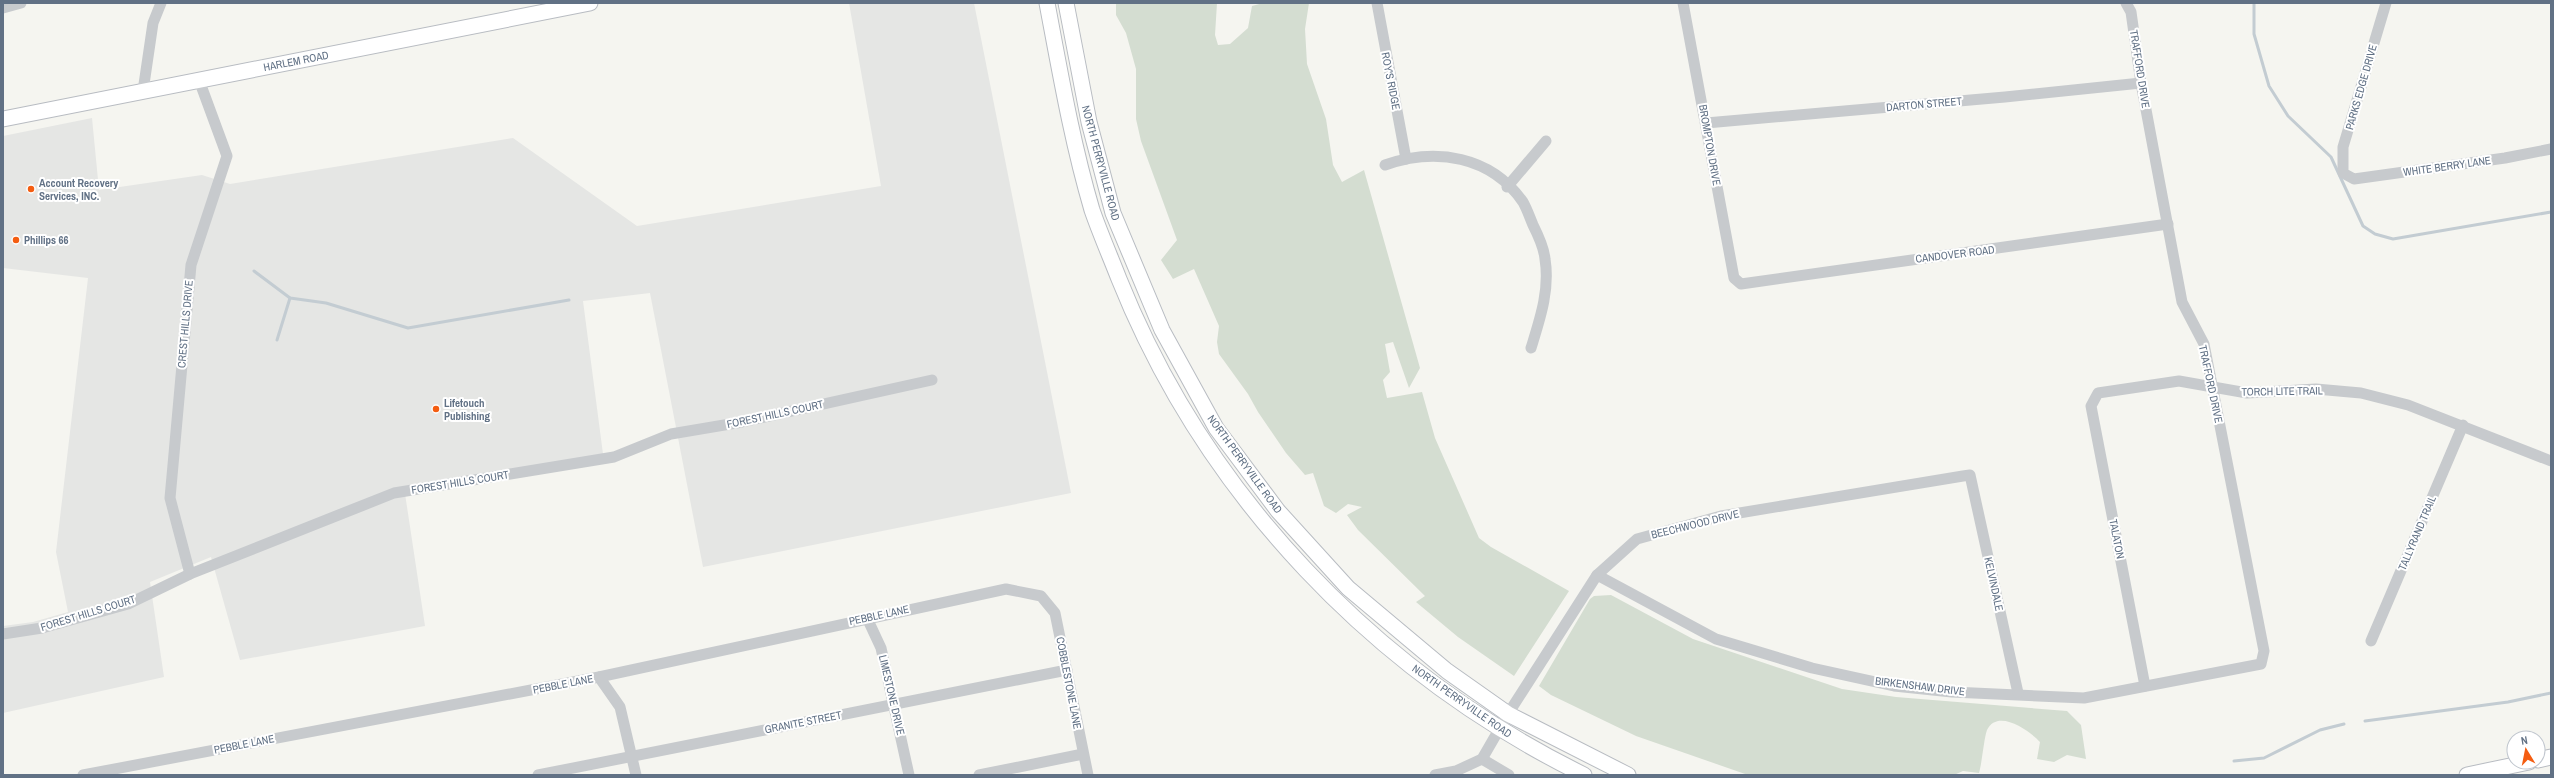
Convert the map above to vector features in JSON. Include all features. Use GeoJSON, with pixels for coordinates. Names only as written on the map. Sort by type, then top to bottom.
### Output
{"type":"FeatureCollection","features":[{"type":"Feature","properties":{"kind":"main road","name":"HARLEM ROAD"},"geometry":{"type":"LineString","coordinates":[[3,120],[590,3]]}},
{"type":"Feature","properties":{"kind":"main road","name":"NORTH PERRYVILLE ROAD"},"geometry":{"type":"LineString","coordinates":[[1047,3],[1072,130],[1093,212],[1134,318],[1190,421],[1245,500],[1289,554],[1322,588],[1386,646],[1499,729],[1584,775]]}},
{"type":"Feature","properties":{"kind":"main road","name":"NORTH PERRYVILLE ROAD"},"geometry":{"type":"LineString","coordinates":[[1066,3],[1088,122],[1113,213],[1162,330],[1216,428],[1278,511],[1348,588],[1447,671],[1508,714],[1628,775]]}},
{"type":"Feature","properties":{"kind":"main road"},"geometry":{"type":"LineString","coordinates":[[2467,775],[2506,767]]}},
{"type":"Feature","properties":{"kind":"street"},"geometry":{"type":"LineString","coordinates":[[3,8],[21,3]]}},
{"type":"Feature","properties":{"kind":"street"},"geometry":{"type":"LineString","coordinates":[[143,91],[153,23],[161,3]]}},
{"type":"Feature","properties":{"kind":"street","name":"ROY'S RIDGE"},"geometry":{"type":"LineString","coordinates":[[1377,3],[1406,159]]}},
{"type":"Feature","properties":{"kind":"street","name":"BROMPTON DRIVE"},"geometry":{"type":"LineString","coordinates":[[1683,3],[1734,278],[1741,284]]}},
{"type":"Feature","properties":{"kind":"street","name":"PARKS EDGE DRIVE"},"geometry":{"type":"LineString","coordinates":[[2343,173],[2343,148],[2386,3]]}},
{"type":"Feature","properties":{"kind":"street","name":"TRAFFORD DRIVE"},"geometry":{"type":"LineString","coordinates":[[2128,8],[2182,302],[2204,344],[2213,388],[2264,651],[2262,664]]}},
{"type":"Feature","properties":{"kind":"street","name":"CREST HILLS DRIVE"},"geometry":{"type":"LineString","coordinates":[[190,574],[170,498],[190,265],[227,156],[199,80]]}},
{"type":"Feature","properties":{"kind":"street","name":"DARTON STREET"},"geometry":{"type":"LineString","coordinates":[[1706,123],[2005,98],[2141,83]]}},
{"type":"Feature","properties":{"kind":"street"},"geometry":{"type":"LineString","coordinates":[[1507,186],[1546,141]]}},
{"type":"Feature","properties":{"kind":"street","name":"WHITE BERRY LANE"},"geometry":{"type":"LineString","coordinates":[[2343,173],[2354,179],[2505,158],[2551,149]]}},
{"type":"Feature","properties":{"kind":"street"},"geometry":{"type":"LineString","coordinates":[[1385,165],[1406,159],[1441,156],[1468,160],[1490,170],[1523,202],[1545,258],[1546,283],[1544,303],[1531,348]]}},
{"type":"Feature","properties":{"kind":"street","name":"CANDOVER ROAD"},"geometry":{"type":"LineString","coordinates":[[1741,284],[1924,257],[2060,241],[2168,224]]}},
{"type":"Feature","properties":{"kind":"street","name":"FOREST HILLS COURT"},"geometry":{"type":"LineString","coordinates":[[3,634],[42,628],[128,604],[190,574],[394,493],[614,457],[671,434],[742,422],[932,380]]}},
{"type":"Feature","properties":{"kind":"street","name":"TORCH LITE TRAIL"},"geometry":{"type":"LineString","coordinates":[[2098,393],[2179,381],[2247,393],[2316,389],[2361,393],[2408,405],[2551,461]]}},
{"type":"Feature","properties":{"kind":"street","name":"TALATON"},"geometry":{"type":"LineString","coordinates":[[2098,393],[2091,406],[2144,686]]}},
{"type":"Feature","properties":{"kind":"street","name":"TALLYRAND TRAIL"},"geometry":{"type":"LineString","coordinates":[[2371,641],[2463,426]]}},
{"type":"Feature","properties":{"kind":"street","name":"BEECHWOOD DRIVE"},"geometry":{"type":"LineString","coordinates":[[1482,759],[1508,714],[1597,575],[1637,539],[1706,520],[1845,494],[1970,475]]}},
{"type":"Feature","properties":{"kind":"street","name":"KELVINDALE"},"geometry":{"type":"LineString","coordinates":[[1970,475],[2018,693]]}},
{"type":"Feature","properties":{"kind":"street","name":"BIRKENSHAW DRIVE"},"geometry":{"type":"LineString","coordinates":[[1597,575],[1716,639],[1812,668],[1894,686],[1952,692],[2018,693],[2084,698],[2262,664]]}},
{"type":"Feature","properties":{"kind":"street","name":"PEBBLE LANE"},"geometry":{"type":"LineString","coordinates":[[83,775],[599,677],[1006,589],[1041,596]]}},
{"type":"Feature","properties":{"kind":"street","name":"COBBLESTONE LANE"},"geometry":{"type":"LineString","coordinates":[[1041,596],[1055,613],[1088,775]]}},
{"type":"Feature","properties":{"kind":"street","name":"LIMESTONE DRIVE"},"geometry":{"type":"LineString","coordinates":[[867,618],[881,648],[895,704],[909,775]]}},
{"type":"Feature","properties":{"kind":"street","name":"GRANITE STREET"},"geometry":{"type":"LineString","coordinates":[[538,775],[550,774],[632,756],[1067,670]]}},
{"type":"Feature","properties":{"kind":"street"},"geometry":{"type":"LineString","coordinates":[[599,677],[620,707],[636,775]]}},
{"type":"Feature","properties":{"kind":"street"},"geometry":{"type":"LineString","coordinates":[[978,775],[999,773],[1084,754]]}},
{"type":"Feature","properties":{"kind":"street"},"geometry":{"type":"LineString","coordinates":[[1435,775],[1456,771],[1482,759],[1510,775]]}},
{"type":"Feature","properties":{"kind":"shaded area"},"geometry":{"type":"Polygon","coordinates":[[[849,3],[974,3],[1071,493],[703,567],[650,293],[583,301],[603,454],[404,487],[425,626],[240,660],[211,557],[150,582],[164,677],[3,713],[3,626],[33,622],[68,612],[56,552],[88,278],[3,268],[3,136],[92,118],[99,190],[202,175],[230,184],[513,138],[637,226],[881,186],[849,3]]]}},
{"type":"Feature","properties":{"kind":"shaded area"},"geometry":{"type":"Polygon","coordinates":[[[1116,3],[1217,3],[1215,35],[1218,45],[1230,44],[1248,28],[1252,6],[1263,3],[1309,3],[1305,29],[1307,64],[1326,119],[1333,165],[1342,182],[1364,170],[1420,368],[1409,388],[1393,342],[1385,344],[1390,372],[1383,380],[1387,398],[1422,392],[1435,438],[1479,538],[1491,547],[1569,591],[1514,676],[1458,637],[1416,602],[1425,596],[1358,530],[1347,515],[1362,507],[1348,504],[1336,513],[1324,506],[1313,473],[1305,475],[1286,453],[1258,412],[1248,394],[1219,354],[1217,342],[1219,326],[1194,269],[1173,279],[1161,260],[1177,240],[1141,141],[1136,119],[1136,69],[1126,33],[1116,15],[1116,3]]]}},
{"type":"Feature","properties":{"kind":"shaded area"},"geometry":{"type":"Polygon","coordinates":[[[1611,595],[1693,639],[1842,689],[1896,697],[2067,711],[2081,725],[2086,759],[2067,755],[2054,762],[2037,759],[2040,742],[2035,737],[2014,724],[2006,721],[1999,721],[1992,724],[1987,730],[1979,773],[1963,771],[1954,775],[1748,775],[1636,736],[1551,695],[1539,686],[1590,599],[1594,596],[1611,595]]]}},
{"type":"Feature","properties":{"kind":"waterway"},"geometry":{"type":"LineString","coordinates":[[2254,3],[2254,34],[2269,86],[2288,116],[2331,157],[2363,226],[2375,234],[2393,239],[2551,212]]}},
{"type":"Feature","properties":{"kind":"waterway"},"geometry":{"type":"LineString","coordinates":[[254,271],[290,298],[326,303],[408,328],[569,300]]}},
{"type":"Feature","properties":{"kind":"waterway"},"geometry":{"type":"LineString","coordinates":[[277,340],[290,298]]}},
{"type":"Feature","properties":{"kind":"waterway"},"geometry":{"type":"LineString","coordinates":[[2365,721],[2508,702],[2551,693]]}},
{"type":"Feature","properties":{"kind":"waterway"},"geometry":{"type":"LineString","coordinates":[[2234,761],[2264,758],[2320,730],[2344,724]]}},
{"type":"Feature","properties":{"kind":"place","name":"Account Recovery Services, INC."},"geometry":{"type":"Point","coordinates":[31,189]}},
{"type":"Feature","properties":{"kind":"place","name":"Phillips 66"},"geometry":{"type":"Point","coordinates":[16,240]}},
{"type":"Feature","properties":{"kind":"place","name":"Lifetouch Publishing"},"geometry":{"type":"Point","coordinates":[436,409]}}]}
